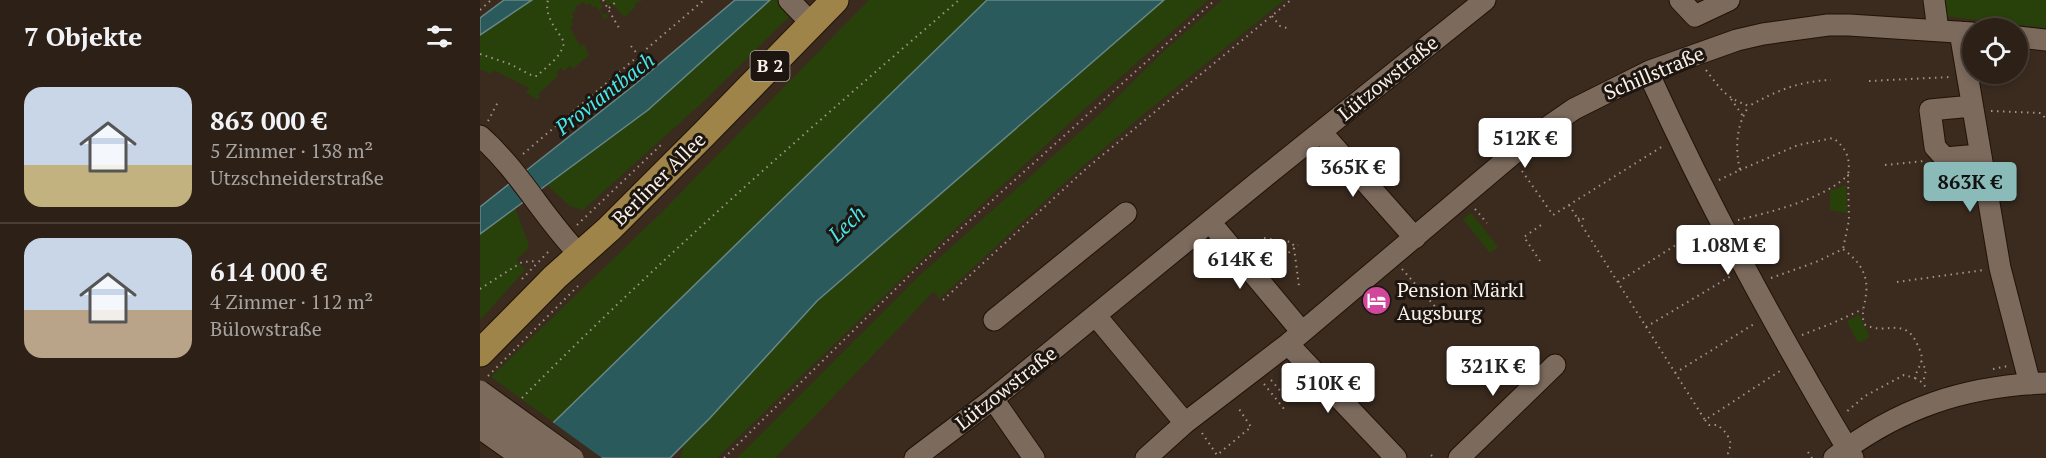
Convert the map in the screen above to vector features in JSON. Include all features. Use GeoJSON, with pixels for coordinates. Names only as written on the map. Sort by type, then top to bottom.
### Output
{"type":"FeatureCollection","features":[{"type":"Feature","properties":{"kind":"main road","name":"Berliner Allee"},"geometry":{"type":"LineString","coordinates":[[480,353],[689,149],[800,11],[835,0]]}},
{"type":"Feature","properties":{"kind":"street","name":"Lützowstraße"},"geometry":{"type":"LineString","coordinates":[[915,458],[993,399],[1485,0]]}},
{"type":"Feature","properties":{"kind":"street","name":"Schillstraße"},"geometry":{"type":"LineString","coordinates":[[1680,0],[1695,16],[1726,0]]}},
{"type":"Feature","properties":{"kind":"street"},"geometry":{"type":"LineString","coordinates":[[1934,0],[1938,30]]}},
{"type":"Feature","properties":{"kind":"street","name":"Schillstraße"},"geometry":{"type":"LineString","coordinates":[[1146,458],[1188,421],[1295,338],[1510,156],[1574,109],[1650,71],[1737,40],[1763,34],[1828,25],[1962,33]]}},
{"type":"Feature","properties":{"kind":"street"},"geometry":{"type":"LineString","coordinates":[[2028,38],[2046,40]]}},
{"type":"Feature","properties":{"kind":"street"},"geometry":{"type":"LineString","coordinates":[[1650,71],[1702,187],[1831,420],[1845,454],[1881,426],[1914,409],[1951,396],[1989,388],[2038,383],[2000,268],[1968,84]]}},
{"type":"Feature","properties":{"kind":"street"},"geometry":{"type":"LineString","coordinates":[[1972,108],[1930,110],[1935,147],[1945,158],[1979,155]]}},
{"type":"Feature","properties":{"kind":"street"},"geometry":{"type":"LineString","coordinates":[[482,131],[536,203],[579,254]]}},
{"type":"Feature","properties":{"kind":"street"},"geometry":{"type":"LineString","coordinates":[[1321,132],[1415,238]]}},
{"type":"Feature","properties":{"kind":"street"},"geometry":{"type":"LineString","coordinates":[[994,320],[1126,213]]}},
{"type":"Feature","properties":{"kind":"street"},"geometry":{"type":"LineString","coordinates":[[1210,222],[1256,279],[1295,338],[1396,458]]}},
{"type":"Feature","properties":{"kind":"street"},"geometry":{"type":"LineString","coordinates":[[1096,316],[1188,421]]}},
{"type":"Feature","properties":{"kind":"street"},"geometry":{"type":"LineString","coordinates":[[1459,458],[1555,365]]}},
{"type":"Feature","properties":{"kind":"street"},"geometry":{"type":"LineString","coordinates":[[480,391],[573,458]]}},
{"type":"Feature","properties":{"kind":"street"},"geometry":{"type":"LineString","coordinates":[[993,399],[1034,458]]}},
{"type":"Feature","properties":{"kind":"street"},"geometry":{"type":"LineString","coordinates":[[480,409],[547,458]]}},
{"type":"Feature","properties":{"kind":"street"},"geometry":{"type":"LineString","coordinates":[[480,428],[522,458]]}},
{"type":"Feature","properties":{"kind":"path"},"geometry":{"type":"LineString","coordinates":[[480,10],[491,0]]}},
{"type":"Feature","properties":{"kind":"path"},"geometry":{"type":"LineString","coordinates":[[480,54],[510,64],[532,76],[537,76],[561,53],[564,42],[547,15],[548,0]]}},
{"type":"Feature","properties":{"kind":"path"},"geometry":{"type":"LineString","coordinates":[[603,0],[619,28]]}},
{"type":"Feature","properties":{"kind":"path"},"geometry":{"type":"LineString","coordinates":[[608,8],[618,0]]}},
{"type":"Feature","properties":{"kind":"path"},"geometry":{"type":"LineString","coordinates":[[513,170],[638,56],[704,0]]}},
{"type":"Feature","properties":{"kind":"path"},"geometry":{"type":"LineString","coordinates":[[531,389],[674,252],[849,94],[959,0]]}},
{"type":"Feature","properties":{"kind":"path"},"geometry":{"type":"LineString","coordinates":[[724,458],[916,269],[1215,0]]}},
{"type":"Feature","properties":{"kind":"path"},"geometry":{"type":"LineString","coordinates":[[943,300],[1088,167],[1291,0]]}},
{"type":"Feature","properties":{"kind":"path"},"geometry":{"type":"LineString","coordinates":[[1272,16],[1280,26],[1287,28]]}},
{"type":"Feature","properties":{"kind":"path"},"geometry":{"type":"LineString","coordinates":[[631,46],[638,56]]}},
{"type":"Feature","properties":{"kind":"path"},"geometry":{"type":"LineString","coordinates":[[1701,63],[1722,92],[1731,99],[1749,106]]}},
{"type":"Feature","properties":{"kind":"path"},"geometry":{"type":"LineString","coordinates":[[1869,81],[1962,76]]}},
{"type":"Feature","properties":{"kind":"path"},"geometry":{"type":"LineString","coordinates":[[1740,170],[1737,154],[1738,137],[1743,117],[1749,106],[1778,90],[1820,80],[1831,80]]}},
{"type":"Feature","properties":{"kind":"path"},"geometry":{"type":"LineString","coordinates":[[1731,99],[1743,117]]}},
{"type":"Feature","properties":{"kind":"path"},"geometry":{"type":"LineString","coordinates":[[482,131],[498,102]]}},
{"type":"Feature","properties":{"kind":"path"},"geometry":{"type":"LineString","coordinates":[[1972,108],[2041,113],[2046,119]]}},
{"type":"Feature","properties":{"kind":"path"},"geometry":{"type":"LineString","coordinates":[[1510,156],[1553,215],[1678,136]]}},
{"type":"Feature","properties":{"kind":"path"},"geometry":{"type":"LineString","coordinates":[[1702,187],[1798,145],[1833,138],[1847,152],[1849,161],[1849,220],[1843,249]]}},
{"type":"Feature","properties":{"kind":"path"},"geometry":{"type":"LineString","coordinates":[[1885,165],[1945,158]]}},
{"type":"Feature","properties":{"kind":"path"},"geometry":{"type":"LineString","coordinates":[[1618,282],[1721,222],[1770,213],[1800,202],[1839,184],[1848,175]]}},
{"type":"Feature","properties":{"kind":"path"},"geometry":{"type":"LineString","coordinates":[[1569,204],[1705,420],[1709,425],[1718,425],[1727,434],[1731,444],[1728,453],[1731,458]]}},
{"type":"Feature","properties":{"kind":"path"},"geometry":{"type":"LineString","coordinates":[[1578,219],[1582,217],[1585,222]]}},
{"type":"Feature","properties":{"kind":"path"},"geometry":{"type":"LineString","coordinates":[[1540,261],[1524,237],[1544,223]]}},
{"type":"Feature","properties":{"kind":"path"},"geometry":{"type":"LineString","coordinates":[[1264,238],[1291,242],[1295,246],[1299,286]]}},
{"type":"Feature","properties":{"kind":"path"},"geometry":{"type":"LineString","coordinates":[[1256,279],[1295,246]]}},
{"type":"Feature","properties":{"kind":"path"},"geometry":{"type":"LineString","coordinates":[[1646,327],[1750,275],[1785,274],[1843,249]]}},
{"type":"Feature","properties":{"kind":"path"},"geometry":{"type":"LineString","coordinates":[[1843,249],[1857,259],[1862,268],[1867,291],[1863,309],[1864,324],[1869,327],[1897,327],[1909,331],[1919,349],[1921,362],[1926,370],[1923,383]]}},
{"type":"Feature","properties":{"kind":"path"},"geometry":{"type":"LineString","coordinates":[[1392,257],[1446,319]]}},
{"type":"Feature","properties":{"kind":"path"},"geometry":{"type":"LineString","coordinates":[[480,289],[522,262],[538,261]]}},
{"type":"Feature","properties":{"kind":"path"},"geometry":{"type":"LineString","coordinates":[[1897,282],[2000,268]]}},
{"type":"Feature","properties":{"kind":"path"},"geometry":{"type":"LineString","coordinates":[[1705,420],[1792,351],[1833,323],[1863,309]]}},
{"type":"Feature","properties":{"kind":"path"},"geometry":{"type":"LineString","coordinates":[[1675,373],[1771,314]]}},
{"type":"Feature","properties":{"kind":"path"},"geometry":{"type":"LineString","coordinates":[[1915,378],[1921,362]]}},
{"type":"Feature","properties":{"kind":"path"},"geometry":{"type":"LineString","coordinates":[[1254,371],[1285,410]]}},
{"type":"Feature","properties":{"kind":"path"},"geometry":{"type":"LineString","coordinates":[[1831,420],[1846,412],[1865,396],[1904,375],[1915,378],[1927,388]]}},
{"type":"Feature","properties":{"kind":"path"},"geometry":{"type":"LineString","coordinates":[[1188,421],[1218,457],[1251,427],[1227,391]]}},
{"type":"Feature","properties":{"kind":"path"},"geometry":{"type":"LineString","coordinates":[[1808,452],[1812,458]]}},
{"type":"Feature","properties":{"kind":"green space"},"geometry":{"type":"Polygon","coordinates":[[[532,0],[599,0],[603,7],[599,10],[603,15],[607,13],[608,17],[604,19],[596,6],[593,7],[590,3],[586,5],[583,2],[575,7],[576,10],[572,13],[574,18],[571,20],[573,25],[570,27],[580,46],[584,44],[589,55],[573,69],[570,65],[564,71],[561,68],[556,73],[558,76],[538,94],[540,97],[537,100],[526,92],[529,88],[493,70],[491,74],[480,69],[480,35],[532,0]]]}},
{"type":"Feature","properties":{"kind":"green space"},"geometry":{"type":"Polygon","coordinates":[[[605,0],[643,0],[636,3],[625,17],[611,3],[608,5],[605,0]]]}},
{"type":"Feature","properties":{"kind":"green space"},"geometry":{"type":"Polygon","coordinates":[[[770,0],[778,0],[791,15],[704,101],[583,210],[570,206],[547,185],[648,110],[770,0]]]}},
{"type":"Feature","properties":{"kind":"green space"},"geometry":{"type":"Polygon","coordinates":[[[869,0],[987,0],[553,422],[491,377],[663,211],[869,0]]]}},
{"type":"Feature","properties":{"kind":"green space"},"geometry":{"type":"Polygon","coordinates":[[[1164,0],[1208,0],[1089,105],[914,267],[717,458],[681,458],[683,445],[817,302],[1164,0]]]}},
{"type":"Feature","properties":{"kind":"green space"},"geometry":{"type":"Polygon","coordinates":[[[1222,0],[1284,0],[1073,175],[939,299],[934,291],[775,458],[737,458],[919,276],[1100,114],[1162,53],[1222,0]]]}},
{"type":"Feature","properties":{"kind":"green space"},"geometry":{"type":"Polygon","coordinates":[[[1941,0],[2046,0],[2046,28],[2028,26],[2028,18],[1944,16],[1941,0]]]}},
{"type":"Feature","properties":{"kind":"green space"},"geometry":{"type":"Polygon","coordinates":[[[1846,185],[1847,213],[1830,210],[1830,191],[1846,185]]]}},
{"type":"Feature","properties":{"kind":"green space"},"geometry":{"type":"Polygon","coordinates":[[[515,208],[529,245],[528,249],[516,260],[525,270],[480,320],[480,234],[515,208]]]}},
{"type":"Feature","properties":{"kind":"green space"},"geometry":{"type":"Polygon","coordinates":[[[1471,213],[1498,247],[1490,253],[1463,219],[1471,213]]]}},
{"type":"Feature","properties":{"kind":"green space"},"geometry":{"type":"Polygon","coordinates":[[[1859,315],[1870,337],[1858,343],[1847,321],[1859,315]]]}},
{"type":"Feature","properties":{"kind":"water"},"geometry":{"type":"Polygon","coordinates":[[[504,0],[532,0],[480,35],[480,18],[504,0]]]}},
{"type":"Feature","properties":{"kind":"water"},"geometry":{"type":"Polygon","coordinates":[[[735,0],[770,0],[648,110],[480,234],[480,207],[633,86],[735,0]]]}},
{"type":"Feature","properties":{"kind":"water","name":"Lech"},"geometry":{"type":"Polygon","coordinates":[[[987,0],[1164,0],[817,301],[710,418],[670,458],[517,458],[987,0]]]}},
{"type":"Feature","properties":{"kind":"pier"},"geometry":{"type":"Polygon","coordinates":[[[551,421],[602,458],[514,458],[551,421]]]}},
{"type":"Feature","properties":{"kind":"tram line"},"geometry":{"type":"LineString","coordinates":[[480,402],[556,458]]}},
{"type":"Feature","properties":{"kind":"tram line"},"geometry":{"type":"LineString","coordinates":[[480,415],[539,458]]}},
{"type":"Feature","properties":{"kind":"place","name":"Pension Märkl Augsburg"},"geometry":{"type":"Point","coordinates":[1376,301]}},
{"type":"Feature","properties":{"kind":"water label","name":"Proviantbach"},"geometry":{"type":"Point","coordinates":[605,94]}}]}
